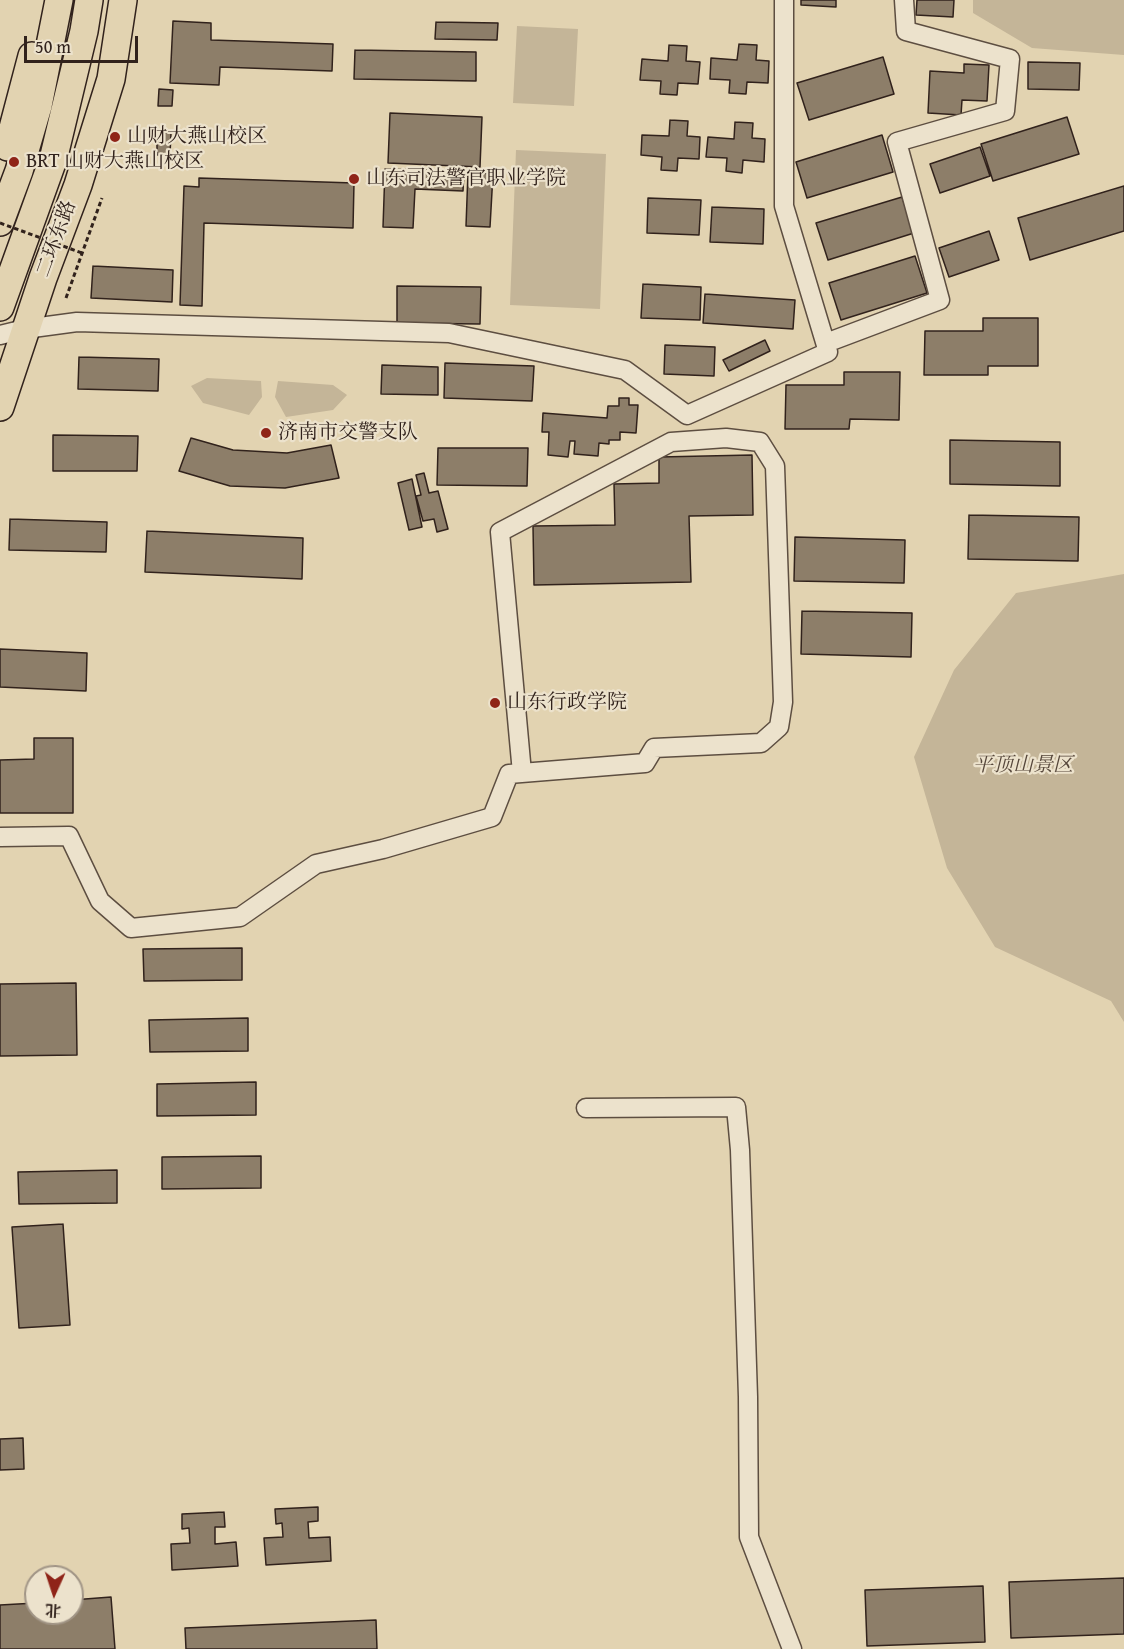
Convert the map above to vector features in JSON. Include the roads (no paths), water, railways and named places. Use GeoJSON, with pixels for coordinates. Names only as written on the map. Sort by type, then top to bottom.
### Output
{"type":"FeatureCollection","features":[{"type":"Feature","properties":{"kind":"highway"},"geometry":{"type":"LineString","coordinates":[[0,173],[47,0]]}},
{"type":"Feature","properties":{"kind":"highway"},"geometry":{"type":"LineString","coordinates":[[0,222],[19,171],[38,106],[59,0]]}},
{"type":"Feature","properties":{"kind":"highway"},"geometry":{"type":"LineString","coordinates":[[0,307],[53,160],[84,31],[89,0]]}},
{"type":"Feature","properties":{"kind":"highway","name":"二环东路"},"geometry":{"type":"LineString","coordinates":[[0,407],[13,332],[78,185],[111,79],[123,0]]}},
{"type":"Feature","properties":{"kind":"street"},"geometry":{"type":"LineString","coordinates":[[0,349],[13,332],[77,322],[449,333],[625,370],[687,414],[828,352],[784,206],[784,0]]}},
{"type":"Feature","properties":{"kind":"street"},"geometry":{"type":"LineString","coordinates":[[826,343],[940,300],[897,142],[1005,111],[1010,58],[906,31],[904,0]]}},
{"type":"Feature","properties":{"kind":"street"},"geometry":{"type":"LineString","coordinates":[[0,837],[69,836],[100,901],[131,928],[240,917],[316,864],[382,849],[492,817],[509,774],[522,773],[645,763],[654,748],[761,743],[779,727],[783,702],[775,466],[760,442],[726,438],[671,442],[500,532],[522,773]]}},
{"type":"Feature","properties":{"kind":"street"},"geometry":{"type":"LineString","coordinates":[[586,1107],[736,1107],[748,1397],[748,1537],[792,1649]]}},
{"type":"Feature","properties":{"kind":"place","name":"山财大燕山校区"},"geometry":{"type":"Point","coordinates":[115,137]}},
{"type":"Feature","properties":{"kind":"place","name":"BRT 山财大燕山校区"},"geometry":{"type":"Point","coordinates":[14,162]}},
{"type":"Feature","properties":{"kind":"place","name":"山东司法警官职业学院"},"geometry":{"type":"Point","coordinates":[354,179]}},
{"type":"Feature","properties":{"kind":"place","name":"济南市交警支队"},"geometry":{"type":"Point","coordinates":[266,433]}},
{"type":"Feature","properties":{"kind":"place","name":"山东行政学院"},"geometry":{"type":"Point","coordinates":[495,703]}},
{"type":"Feature","properties":{"kind":"park label","name":"平顶山景区"},"geometry":{"type":"Point","coordinates":[1023,766]}}]}
